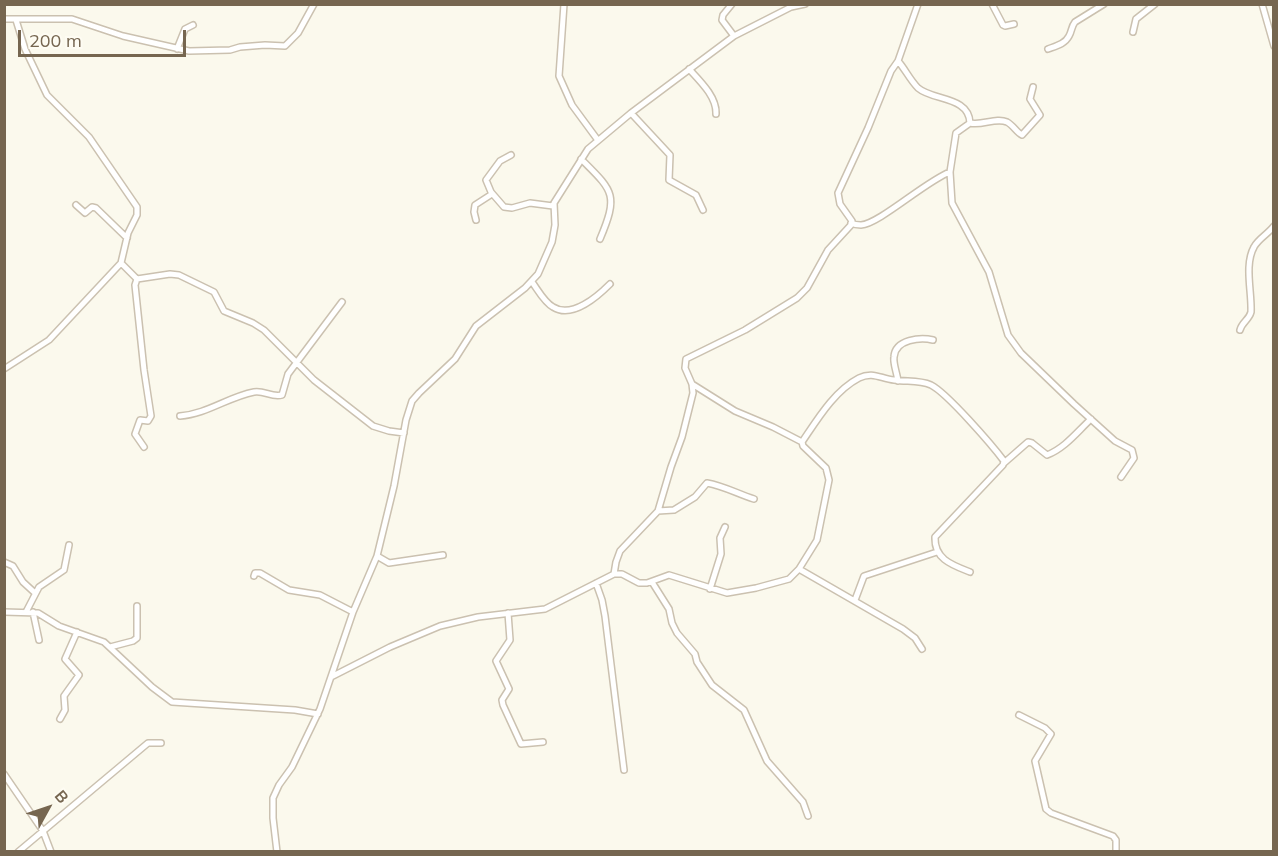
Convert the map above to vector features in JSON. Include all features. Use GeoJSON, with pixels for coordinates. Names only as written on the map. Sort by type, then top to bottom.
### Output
{"type":"FeatureCollection","features":[{"type":"Feature","properties":{"kind":"street"},"geometry":{"type":"LineString","coordinates":[[4,19],[72,19],[123,36],[177,49],[209,51],[265,45],[285,46],[298,33],[314,4]]}},
{"type":"Feature","properties":{"kind":"street"},"geometry":{"type":"LineString","coordinates":[[564,4],[559,76],[572,105],[597,140]]}},
{"type":"Feature","properties":{"kind":"street"},"geometry":{"type":"LineString","coordinates":[[732,4],[723,15],[722,20],[734,36]]}},
{"type":"Feature","properties":{"kind":"street"},"geometry":{"type":"LineString","coordinates":[[277,852],[273,798],[292,767],[318,714],[353,612],[377,556],[410,408],[419,393],[455,359],[479,324],[532,282],[538,274],[552,242],[555,225],[553,206],[581,159],[597,140],[734,36],[791,7],[805,4]]}},
{"type":"Feature","properties":{"kind":"street"},"geometry":{"type":"LineString","coordinates":[[851,223],[840,204],[838,193],[891,71],[898,61],[918,4]]}},
{"type":"Feature","properties":{"kind":"street"},"geometry":{"type":"LineString","coordinates":[[992,4],[1003,25],[1014,24]]}},
{"type":"Feature","properties":{"kind":"street"},"geometry":{"type":"LineString","coordinates":[[1048,49],[1065,41],[1075,22],[1104,4]]}},
{"type":"Feature","properties":{"kind":"street"},"geometry":{"type":"LineString","coordinates":[[1133,32],[1136,19],[1155,4]]}},
{"type":"Feature","properties":{"kind":"street"},"geometry":{"type":"LineString","coordinates":[[1262,4],[1274,46]]}},
{"type":"Feature","properties":{"kind":"street"},"geometry":{"type":"LineString","coordinates":[[6,367],[55,335],[121,263],[127,238],[137,216],[137,207],[94,143],[75,121],[47,95],[26,49],[16,20]]}},
{"type":"Feature","properties":{"kind":"street"},"geometry":{"type":"LineString","coordinates":[[177,49],[183,33],[193,25]]}},
{"type":"Feature","properties":{"kind":"street"},"geometry":{"type":"LineString","coordinates":[[898,61],[919,89],[963,107],[969,115],[970,123]]}},
{"type":"Feature","properties":{"kind":"street"},"geometry":{"type":"LineString","coordinates":[[689,69],[707,90],[716,105],[716,114]]}},
{"type":"Feature","properties":{"kind":"street"},"geometry":{"type":"LineString","coordinates":[[1034,87],[1030,99],[1040,115],[1022,135],[1002,121],[970,123],[957,130],[950,172],[952,203],[989,272],[1008,335],[1027,359],[1091,419],[1115,441],[1134,452],[1134,458],[1121,477]]}},
{"type":"Feature","properties":{"kind":"street"},"geometry":{"type":"LineString","coordinates":[[631,112],[671,157],[669,180],[696,195],[703,210]]}},
{"type":"Feature","properties":{"kind":"street"},"geometry":{"type":"LineString","coordinates":[[511,155],[503,158],[486,182],[500,205],[508,208],[530,203],[553,206]]}},
{"type":"Feature","properties":{"kind":"street"},"geometry":{"type":"LineString","coordinates":[[581,159],[606,184],[611,197],[611,206],[600,239]]}},
{"type":"Feature","properties":{"kind":"street"},"geometry":{"type":"LineString","coordinates":[[851,223],[861,225],[875,219],[936,178],[950,172]]}},
{"type":"Feature","properties":{"kind":"street"},"geometry":{"type":"LineString","coordinates":[[476,220],[475,205],[492,194]]}},
{"type":"Feature","properties":{"kind":"street"},"geometry":{"type":"LineString","coordinates":[[76,205],[85,213],[93,207],[96,208],[127,238]]}},
{"type":"Feature","properties":{"kind":"street"},"geometry":{"type":"LineString","coordinates":[[614,574],[620,551],[658,511],[691,405],[693,393],[686,368],[686,359],[746,330],[797,298],[807,288],[828,250],[851,223]]}},
{"type":"Feature","properties":{"kind":"street"},"geometry":{"type":"LineString","coordinates":[[1240,330],[1251,312],[1250,262],[1252,252],[1255,244],[1274,226]]}},
{"type":"Feature","properties":{"kind":"street"},"geometry":{"type":"LineString","coordinates":[[121,263],[137,279]]}},
{"type":"Feature","properties":{"kind":"street"},"geometry":{"type":"LineString","coordinates":[[137,279],[174,274],[214,292],[224,312],[254,323],[264,330],[321,387],[373,426],[404,433]]}},
{"type":"Feature","properties":{"kind":"street"},"geometry":{"type":"LineString","coordinates":[[137,279],[135,285],[151,416],[148,421],[140,420],[137,423],[135,434],[144,447]]}},
{"type":"Feature","properties":{"kind":"street"},"geometry":{"type":"LineString","coordinates":[[532,282],[551,306],[566,310],[593,299],[610,284]]}},
{"type":"Feature","properties":{"kind":"street"},"geometry":{"type":"LineString","coordinates":[[180,416],[199,413],[255,392],[282,395],[285,381],[296,362],[342,302]]}},
{"type":"Feature","properties":{"kind":"street"},"geometry":{"type":"LineString","coordinates":[[898,381],[894,358],[897,349],[916,338],[933,340]]}},
{"type":"Feature","properties":{"kind":"street"},"geometry":{"type":"LineString","coordinates":[[802,442],[832,401],[856,380],[873,374],[898,381],[924,383],[939,390],[971,423],[1004,463]]}},
{"type":"Feature","properties":{"kind":"street"},"geometry":{"type":"LineString","coordinates":[[331,677],[390,647],[440,626],[469,618],[545,609],[614,574],[622,574],[639,583],[652,582],[669,575],[732,594],[789,579],[799,569],[817,540],[829,480],[826,468],[803,446],[802,442],[735,411],[702,388],[692,384]]}},
{"type":"Feature","properties":{"kind":"street"},"geometry":{"type":"LineString","coordinates":[[970,572],[948,563],[937,552],[934,541],[936,534],[1004,463],[1028,442],[1032,442],[1047,455],[1066,443],[1091,419]]}},
{"type":"Feature","properties":{"kind":"street"},"geometry":{"type":"LineString","coordinates":[[658,511],[674,510],[695,497],[707,483],[754,499]]}},
{"type":"Feature","properties":{"kind":"street"},"geometry":{"type":"LineString","coordinates":[[710,589],[721,554],[720,538],[725,527]]}},
{"type":"Feature","properties":{"kind":"street"},"geometry":{"type":"LineString","coordinates":[[39,640],[30,612],[35,593],[45,582],[64,570],[69,545]]}},
{"type":"Feature","properties":{"kind":"street"},"geometry":{"type":"LineString","coordinates":[[855,600],[864,576],[937,552]]}},
{"type":"Feature","properties":{"kind":"street"},"geometry":{"type":"LineString","coordinates":[[377,556],[389,563],[443,555]]}},
{"type":"Feature","properties":{"kind":"street"},"geometry":{"type":"LineString","coordinates":[[4,562],[13,566],[23,582],[35,593]]}},
{"type":"Feature","properties":{"kind":"street"},"geometry":{"type":"LineString","coordinates":[[799,569],[910,634],[922,650]]}},
{"type":"Feature","properties":{"kind":"street"},"geometry":{"type":"LineString","coordinates":[[254,576],[255,573],[260,573],[289,590],[321,596],[353,612]]}},
{"type":"Feature","properties":{"kind":"street"},"geometry":{"type":"LineString","coordinates":[[652,582],[669,609],[677,633],[695,654],[698,664],[715,689],[744,710],[767,761],[803,802],[808,816]]}},
{"type":"Feature","properties":{"kind":"street"},"geometry":{"type":"LineString","coordinates":[[596,583],[603,600],[607,626],[624,770]]}},
{"type":"Feature","properties":{"kind":"street"},"geometry":{"type":"LineString","coordinates":[[110,647],[137,638],[137,606]]}},
{"type":"Feature","properties":{"kind":"street"},"geometry":{"type":"LineString","coordinates":[[4,612],[30,612],[59,626],[99,639],[172,702],[295,710],[318,714]]}},
{"type":"Feature","properties":{"kind":"street"},"geometry":{"type":"LineString","coordinates":[[508,613],[510,640],[496,661],[510,689],[502,700],[503,705],[521,744],[543,742]]}},
{"type":"Feature","properties":{"kind":"street"},"geometry":{"type":"LineString","coordinates":[[60,719],[65,710],[64,696],[79,675],[65,660],[77,632]]}},
{"type":"Feature","properties":{"kind":"street"},"geometry":{"type":"LineString","coordinates":[[1019,715],[1045,728],[1051,734],[1035,761],[1046,808],[1051,813],[1113,836],[1116,840],[1116,852]]}},
{"type":"Feature","properties":{"kind":"street"},"geometry":{"type":"LineString","coordinates":[[18,852],[148,743],[161,743]]}},
{"type":"Feature","properties":{"kind":"street"},"geometry":{"type":"LineString","coordinates":[[4,774],[43,831],[51,852]]}}]}
